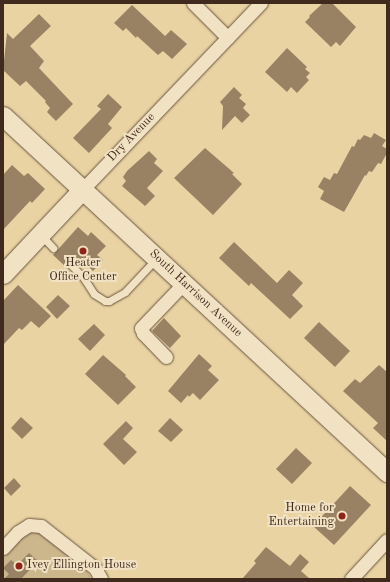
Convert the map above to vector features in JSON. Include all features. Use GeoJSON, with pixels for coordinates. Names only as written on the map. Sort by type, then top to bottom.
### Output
{"type":"FeatureCollection","features":[{"type":"Feature","properties":{"kind":"street"},"geometry":{"type":"LineString","coordinates":[[193,3],[228,38]]}},
{"type":"Feature","properties":{"kind":"street","name":"Dry Avenue"},"geometry":{"type":"LineString","coordinates":[[3,274],[261,3]]}},
{"type":"Feature","properties":{"kind":"street","name":"South Harrison Avenue"},"geometry":{"type":"LineString","coordinates":[[3,116],[387,472]]}},
{"type":"Feature","properties":{"kind":"street"},"geometry":{"type":"LineString","coordinates":[[166,357],[143,333],[141,328],[184,283]]}},
{"type":"Feature","properties":{"kind":"street"},"geometry":{"type":"LineString","coordinates":[[3,548],[18,532],[29,525],[41,526],[94,568],[102,579]]}},
{"type":"Feature","properties":{"kind":"street"},"geometry":{"type":"LineString","coordinates":[[352,579],[387,540]]}},
{"type":"Feature","properties":{"kind":"lane"},"geometry":{"type":"LineString","coordinates":[[40,234],[53,248]]}},
{"type":"Feature","properties":{"kind":"lane"},"geometry":{"type":"LineString","coordinates":[[71,265],[83,277],[94,294],[105,301],[109,301],[125,292],[156,258]]}},
{"type":"Feature","properties":{"kind":"shaded area"},"geometry":{"type":"Polygon","coordinates":[[[35,529],[80,562],[92,579],[3,579],[3,554],[23,533],[35,529]]]}},
{"type":"Feature","properties":{"kind":"building"},"geometry":{"type":"Polygon","coordinates":[[[323,3],[332,3],[356,27],[340,46],[336,42],[331,47],[305,22],[310,17],[309,16],[323,3]]]}},
{"type":"Feature","properties":{"kind":"building"},"geometry":{"type":"Polygon","coordinates":[[[132,5],[165,36],[171,30],[187,44],[172,59],[163,51],[158,55],[126,28],[123,31],[114,23],[132,5]]]}},
{"type":"Feature","properties":{"kind":"building"},"geometry":{"type":"Polygon","coordinates":[[[39,14],[51,26],[30,46],[44,61],[39,68],[73,104],[56,121],[47,112],[50,108],[45,102],[46,101],[26,81],[20,86],[3,70],[7,33],[13,39],[39,14]]]}},
{"type":"Feature","properties":{"kind":"building"},"geometry":{"type":"Polygon","coordinates":[[[287,48],[307,67],[305,69],[310,73],[306,77],[309,80],[297,93],[291,87],[287,92],[265,72],[287,48]]]}},
{"type":"Feature","properties":{"kind":"building"},"geometry":{"type":"Polygon","coordinates":[[[234,87],[242,95],[239,98],[246,104],[243,108],[250,115],[242,123],[235,116],[222,130],[223,106],[220,102],[234,87]]]}},
{"type":"Feature","properties":{"kind":"building"},"geometry":{"type":"Polygon","coordinates":[[[108,94],[122,107],[108,124],[112,128],[89,153],[73,138],[101,109],[97,106],[108,94]]]}},
{"type":"Feature","properties":{"kind":"building"},"geometry":{"type":"Polygon","coordinates":[[[374,133],[386,140],[382,146],[387,149],[387,153],[381,164],[378,163],[372,172],[369,171],[366,176],[365,175],[344,212],[320,199],[324,191],[318,187],[324,177],[330,180],[334,173],[337,174],[352,146],[354,147],[358,139],[360,140],[364,135],[371,138],[374,133]]]}},
{"type":"Feature","properties":{"kind":"building"},"geometry":{"type":"Polygon","coordinates":[[[205,148],[234,173],[232,174],[242,184],[213,215],[174,178],[205,148]]]}},
{"type":"Feature","properties":{"kind":"building"},"geometry":{"type":"Polygon","coordinates":[[[149,151],[157,159],[154,163],[163,171],[147,188],[155,196],[145,206],[122,186],[126,181],[123,177],[127,171],[149,151]]]}},
{"type":"Feature","properties":{"kind":"building"},"geometry":{"type":"Polygon","coordinates":[[[12,165],[24,176],[28,173],[45,189],[32,203],[30,201],[3,230],[3,175],[12,165]]]}},
{"type":"Feature","properties":{"kind":"building","name":"Heater Office Center"},"geometry":{"type":"Polygon","coordinates":[[[78,227],[88,236],[91,232],[106,246],[97,255],[103,260],[93,271],[82,261],[79,265],[74,260],[67,262],[67,268],[53,255],[78,227]]]}},
{"type":"Feature","properties":{"kind":"building"},"geometry":{"type":"Polygon","coordinates":[[[234,242],[277,283],[289,270],[303,283],[292,295],[303,306],[290,319],[251,283],[249,286],[219,258],[234,242]]]}},
{"type":"Feature","properties":{"kind":"building"},"geometry":{"type":"Polygon","coordinates":[[[18,285],[51,316],[39,328],[31,321],[22,330],[19,328],[3,345],[3,301],[18,285]]]}},
{"type":"Feature","properties":{"kind":"building"},"geometry":{"type":"Polygon","coordinates":[[[58,295],[70,306],[57,319],[46,307],[58,295]]]}},
{"type":"Feature","properties":{"kind":"building"},"geometry":{"type":"Polygon","coordinates":[[[164,318],[181,336],[170,348],[152,331],[164,318]]]}},
{"type":"Feature","properties":{"kind":"building"},"geometry":{"type":"Polygon","coordinates":[[[319,322],[350,351],[335,367],[304,338],[319,322]]]}},
{"type":"Feature","properties":{"kind":"building"},"geometry":{"type":"Polygon","coordinates":[[[94,324],[105,335],[90,351],[78,339],[94,324]]]}},
{"type":"Feature","properties":{"kind":"building"},"geometry":{"type":"Polygon","coordinates":[[[199,354],[212,366],[208,370],[219,380],[200,400],[193,393],[189,397],[188,395],[181,403],[168,391],[199,354]]]}},
{"type":"Feature","properties":{"kind":"building"},"geometry":{"type":"Polygon","coordinates":[[[103,355],[126,375],[125,376],[136,387],[118,405],[85,374],[103,355]]]}},
{"type":"Feature","properties":{"kind":"building"},"geometry":{"type":"Polygon","coordinates":[[[379,365],[387,372],[387,441],[373,428],[378,423],[343,391],[355,379],[360,383],[379,365]]]}},
{"type":"Feature","properties":{"kind":"building"},"geometry":{"type":"Polygon","coordinates":[[[21,417],[33,428],[22,439],[11,428],[21,417]]]}},
{"type":"Feature","properties":{"kind":"building"},"geometry":{"type":"Polygon","coordinates":[[[170,418],[183,430],[171,442],[158,431],[170,418]]]}},
{"type":"Feature","properties":{"kind":"building"},"geometry":{"type":"Polygon","coordinates":[[[126,421],[133,428],[123,439],[137,452],[124,465],[103,444],[126,421]]]}},
{"type":"Feature","properties":{"kind":"building"},"geometry":{"type":"Polygon","coordinates":[[[296,448],[312,463],[292,484],[276,469],[296,448]]]}},
{"type":"Feature","properties":{"kind":"building"},"geometry":{"type":"Polygon","coordinates":[[[14,478],[21,486],[11,496],[4,488],[14,478]]]}},
{"type":"Feature","properties":{"kind":"building","name":"Home for Entertaining"},"geometry":{"type":"Polygon","coordinates":[[[350,486],[371,505],[334,545],[313,526],[350,486]]]}},
{"type":"Feature","properties":{"kind":"building"},"geometry":{"type":"Polygon","coordinates":[[[266,547],[290,566],[300,554],[309,562],[301,571],[310,579],[242,579],[256,563],[254,561],[266,547]]]}},
{"type":"Feature","properties":{"kind":"building","name":"Ivey Ellington House"},"geometry":{"type":"Polygon","coordinates":[[[29,553],[38,561],[21,579],[4,579],[9,574],[3,568],[11,560],[17,565],[29,553]]]}},
{"type":"Feature","properties":{"kind":"place","name":"Heater Office Center"},"geometry":{"type":"Point","coordinates":[83,251]}},
{"type":"Feature","properties":{"kind":"place","name":"Home for Entertaining"},"geometry":{"type":"Point","coordinates":[342,516]}},
{"type":"Feature","properties":{"kind":"place","name":"Ivey Ellington House"},"geometry":{"type":"Point","coordinates":[19,566]}}]}
